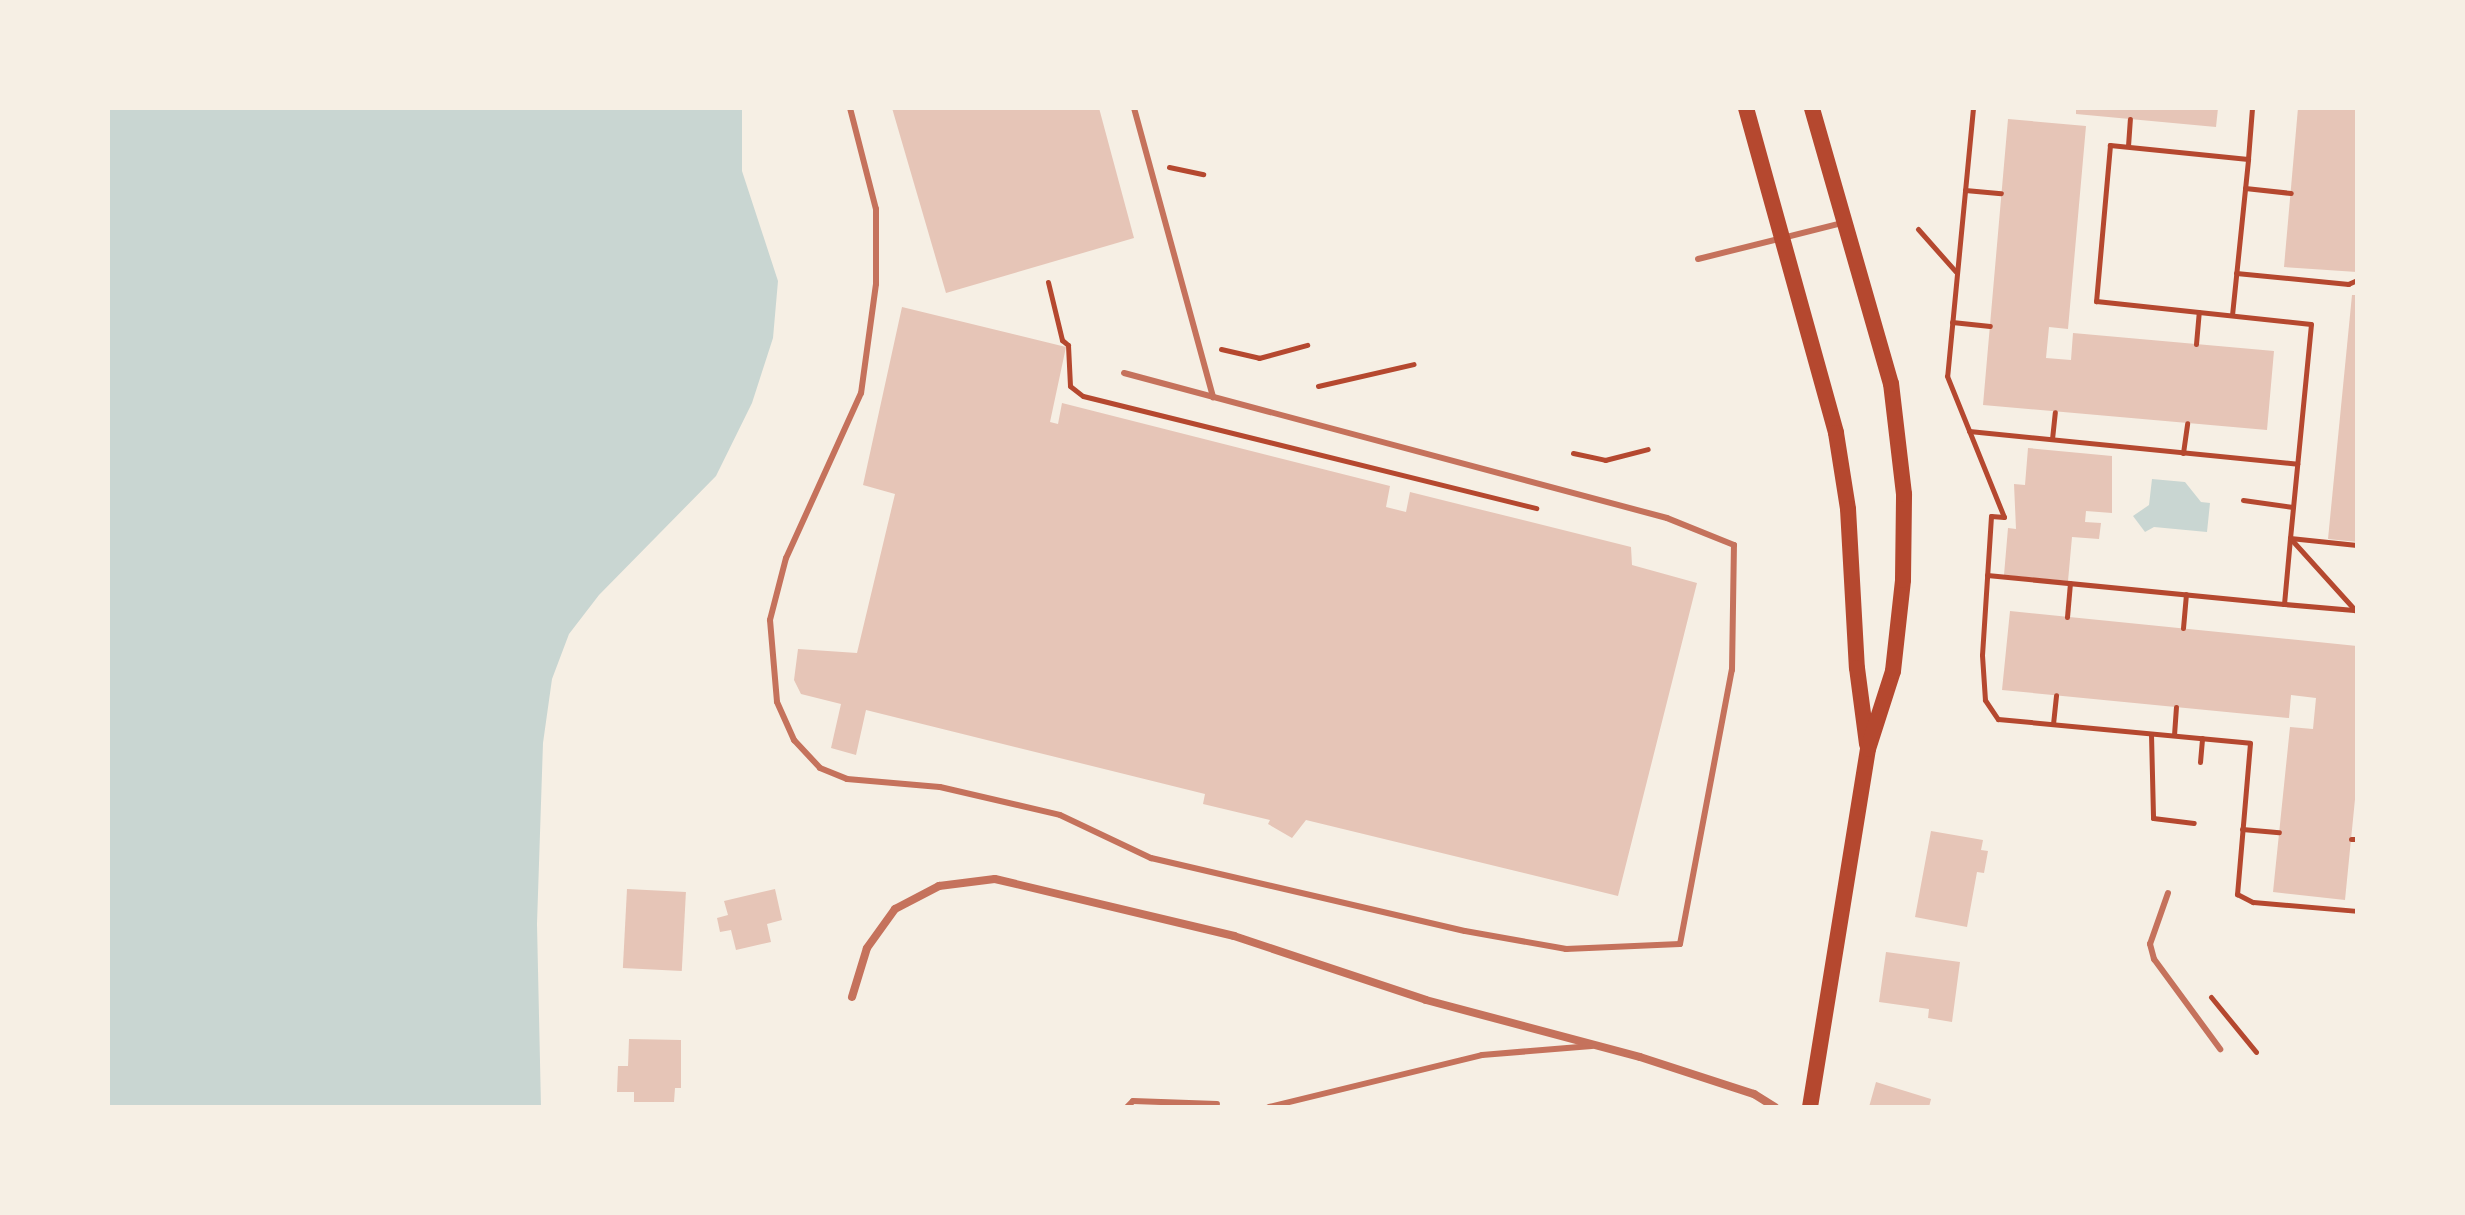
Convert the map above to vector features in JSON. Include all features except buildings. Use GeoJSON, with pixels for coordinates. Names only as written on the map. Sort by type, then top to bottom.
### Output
{"type":"FeatureCollection","features":[{"type":"Feature","properties":{"kind":"main road"},"geometry":{"type":"LineString","coordinates":[[1746,108],[1836,433],[1848,509],[1857,668],[1868,749]]}},
{"type":"Feature","properties":{"kind":"main road"},"geometry":{"type":"LineString","coordinates":[[1810,1107],[1868,749],[1893,671],[1903,580],[1904,494],[1891,384],[1812,108]]}},
{"type":"Feature","properties":{"kind":"street"},"geometry":{"type":"LineString","coordinates":[[852,997],[867,948],[895,909],[939,886],[995,879],[1234,936],[1426,1000],[1595,1045],[1754,1094],[1775,1107]]}},
{"type":"Feature","properties":{"kind":"lane"},"geometry":{"type":"LineString","coordinates":[[850,108],[876,209],[876,284],[861,393],[786,558],[770,620],[777,702],[794,740],[820,768],[847,779],[940,787],[1060,815],[1151,858],[1465,931],[1566,949],[1680,944],[1732,670],[1734,545],[1667,518],[1124,373]]}},
{"type":"Feature","properties":{"kind":"lane"},"geometry":{"type":"LineString","coordinates":[[1134,108],[1213,397]]}},
{"type":"Feature","properties":{"kind":"lane"},"geometry":{"type":"LineString","coordinates":[[1698,259],[1847,222]]}},
{"type":"Feature","properties":{"kind":"lane"},"geometry":{"type":"LineString","coordinates":[[2168,893],[2150,944],[2154,959],[2220,1049]]}},
{"type":"Feature","properties":{"kind":"lane"},"geometry":{"type":"LineString","coordinates":[[1269,1107],[1482,1055],[1595,1045]]}},
{"type":"Feature","properties":{"kind":"lane"},"geometry":{"type":"LineString","coordinates":[[1127,1107],[1133,1101],[1217,1104]]}},
{"type":"Feature","properties":{"kind":"path"},"geometry":{"type":"LineString","coordinates":[[1973,108],[1947,376],[2004,517],[1991,516],[1981,669],[1985,700],[1998,719],[2250,743],[2237,894],[2253,902],[2357,911]]}},
{"type":"Feature","properties":{"kind":"path"},"geometry":{"type":"LineString","coordinates":[[2232,315],[2252,108]]}},
{"type":"Feature","properties":{"kind":"path"},"geometry":{"type":"LineString","coordinates":[[2128,147],[2130,119]]}},
{"type":"Feature","properties":{"kind":"path"},"geometry":{"type":"LineString","coordinates":[[2248,159],[2110,145],[2096,301],[2311,324],[2284,604]]}},
{"type":"Feature","properties":{"kind":"path"},"geometry":{"type":"LineString","coordinates":[[1150,163],[1203,174]]}},
{"type":"Feature","properties":{"kind":"path"},"geometry":{"type":"LineString","coordinates":[[2245,188],[2291,193]]}},
{"type":"Feature","properties":{"kind":"path"},"geometry":{"type":"LineString","coordinates":[[1965,190],[2001,193]]}},
{"type":"Feature","properties":{"kind":"path"},"geometry":{"type":"LineString","coordinates":[[1918,229],[1957,273]]}},
{"type":"Feature","properties":{"kind":"path"},"geometry":{"type":"LineString","coordinates":[[2236,273],[2348,284],[2357,280]]}},
{"type":"Feature","properties":{"kind":"path"},"geometry":{"type":"LineString","coordinates":[[2196,344],[2199,312]]}},
{"type":"Feature","properties":{"kind":"path"},"geometry":{"type":"LineString","coordinates":[[1952,322],[1990,326]]}},
{"type":"Feature","properties":{"kind":"path"},"geometry":{"type":"LineString","coordinates":[[1200,344],[1259,358],[1307,345]]}},
{"type":"Feature","properties":{"kind":"path"},"geometry":{"type":"LineString","coordinates":[[1318,386],[1414,364]]}},
{"type":"Feature","properties":{"kind":"path"},"geometry":{"type":"LineString","coordinates":[[2052,439],[2055,412]]}},
{"type":"Feature","properties":{"kind":"path"},"geometry":{"type":"LineString","coordinates":[[2183,453],[2187,423]]}},
{"type":"Feature","properties":{"kind":"path"},"geometry":{"type":"LineString","coordinates":[[1969,431],[2297,464]]}},
{"type":"Feature","properties":{"kind":"path"},"geometry":{"type":"LineString","coordinates":[[1573,453],[1605,460],[1648,449]]}},
{"type":"Feature","properties":{"kind":"path"},"geometry":{"type":"LineString","coordinates":[[2243,500],[2293,507]]}},
{"type":"Feature","properties":{"kind":"path"},"geometry":{"type":"LineString","coordinates":[[2290,538],[2357,545]]}},
{"type":"Feature","properties":{"kind":"path"},"geometry":{"type":"LineString","coordinates":[[2290,538],[2357,611]]}},
{"type":"Feature","properties":{"kind":"path"},"geometry":{"type":"LineString","coordinates":[[1987,575],[2357,611]]}},
{"type":"Feature","properties":{"kind":"path"},"geometry":{"type":"LineString","coordinates":[[2067,617],[2070,583]]}},
{"type":"Feature","properties":{"kind":"path"},"geometry":{"type":"LineString","coordinates":[[2183,628],[2186,594]]}},
{"type":"Feature","properties":{"kind":"path"},"geometry":{"type":"LineString","coordinates":[[2053,724],[2056,695]]}},
{"type":"Feature","properties":{"kind":"path"},"geometry":{"type":"LineString","coordinates":[[2174,735],[2176,707]]}},
{"type":"Feature","properties":{"kind":"path"},"geometry":{"type":"LineString","coordinates":[[2151,734],[2153,818],[2194,823]]}},
{"type":"Feature","properties":{"kind":"path"},"geometry":{"type":"LineString","coordinates":[[2200,762],[2202,738]]}},
{"type":"Feature","properties":{"kind":"path"},"geometry":{"type":"LineString","coordinates":[[2242,829],[2279,832]]}},
{"type":"Feature","properties":{"kind":"path"},"geometry":{"type":"LineString","coordinates":[[2202,986],[2256,1052]]}},
{"type":"Feature","properties":{"kind":"shaded area"},"geometry":{"type":"Polygon","coordinates":[[[108,108],[742,108],[742,171],[778,281],[773,338],[752,403],[716,476],[599,595],[569,634],[552,679],[543,743],[537,924],[541,1107],[108,1107],[108,108]]]}},
{"type":"Feature","properties":{"kind":"shaded area"},"geometry":{"type":"Polygon","coordinates":[[[2152,479],[2185,482],[2201,502],[2210,503],[2207,532],[2154,527],[2145,532],[2133,516],[2149,505],[2152,479]]]}}]}
